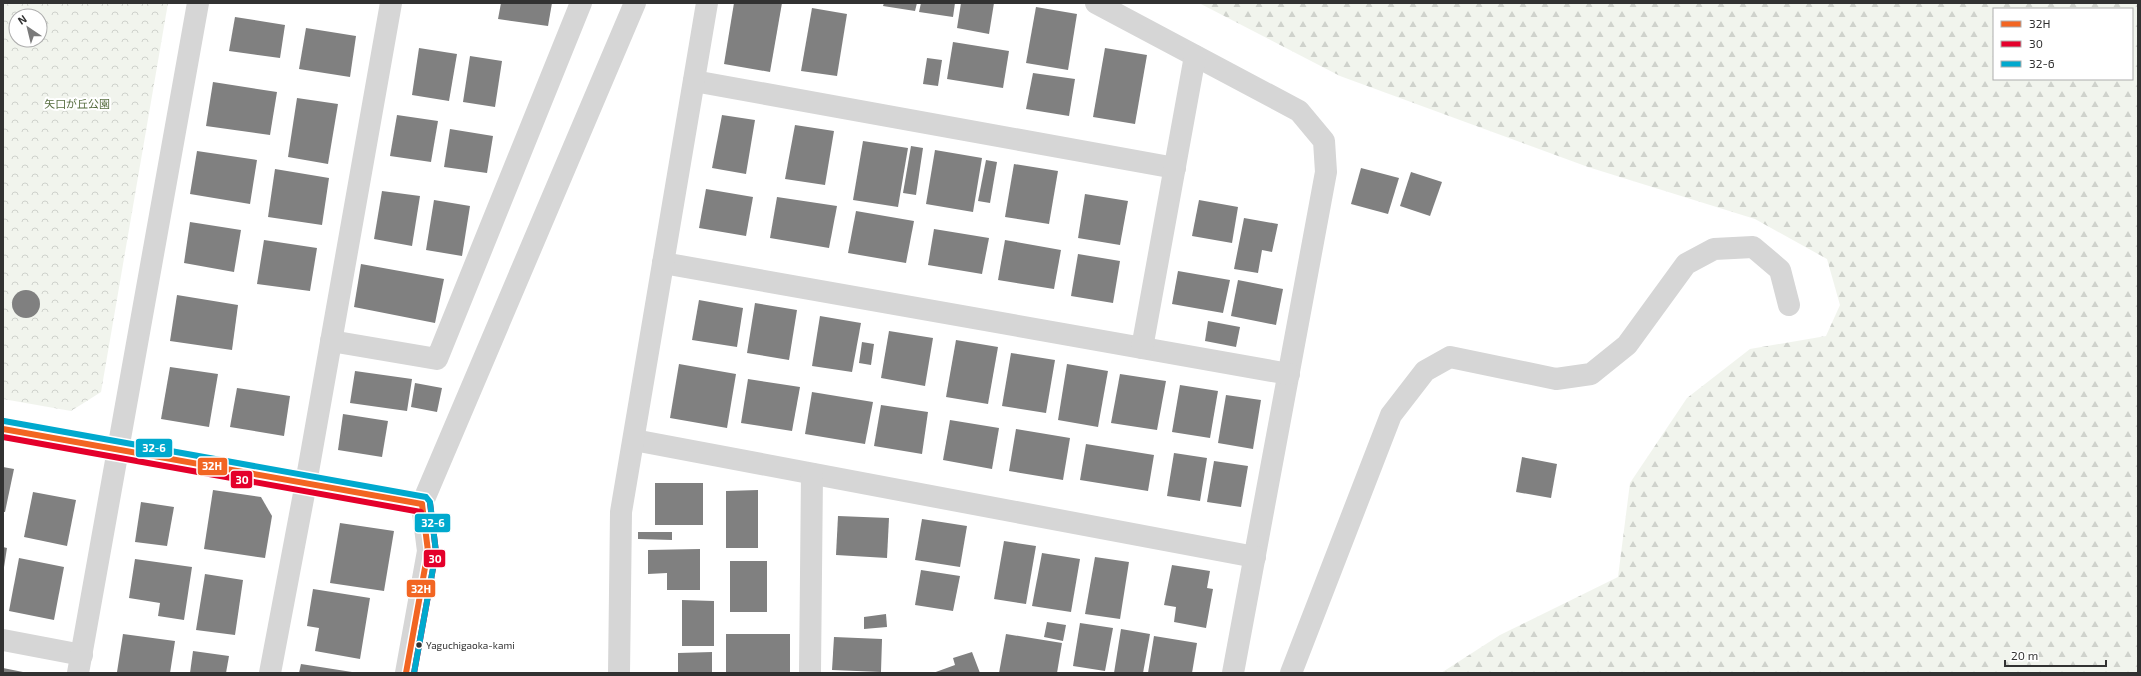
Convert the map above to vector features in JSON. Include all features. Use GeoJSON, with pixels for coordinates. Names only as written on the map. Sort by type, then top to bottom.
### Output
{"type":"FeatureCollection","features":[{"type":"Feature","properties":{"kind":"street"},"geometry":{"type":"LineString","coordinates":[[3,640],[80,664],[198,3]]}},
{"type":"Feature","properties":{"kind":"street"},"geometry":{"type":"LineString","coordinates":[[270,673],[306,483],[391,3]]}},
{"type":"Feature","properties":{"kind":"street"},"geometry":{"type":"LineString","coordinates":[[331,341],[437,359],[581,3]]}},
{"type":"Feature","properties":{"kind":"street"},"geometry":{"type":"LineString","coordinates":[[406,673],[428,551],[422,504],[635,3]]}},
{"type":"Feature","properties":{"kind":"street"},"geometry":{"type":"LineString","coordinates":[[619,673],[621,512],[707,3]]}},
{"type":"Feature","properties":{"kind":"street"},"geometry":{"type":"LineString","coordinates":[[1096,3],[1299,111],[1324,141],[1326,172],[1234,673]]}},
{"type":"Feature","properties":{"kind":"street"},"geometry":{"type":"LineString","coordinates":[[1142,348],[1195,56]]}},
{"type":"Feature","properties":{"kind":"street"},"geometry":{"type":"LineString","coordinates":[[694,81],[1175,168]]}},
{"type":"Feature","properties":{"kind":"street"},"geometry":{"type":"LineString","coordinates":[[1291,673],[1391,415],[1424,371],[1450,357],[1556,379],[1591,374],[1627,345],[1686,264],[1714,249],[1752,247],[1780,270],[1789,305]]}},
{"type":"Feature","properties":{"kind":"street"},"geometry":{"type":"LineString","coordinates":[[663,263],[1289,374]]}},
{"type":"Feature","properties":{"kind":"street"},"geometry":{"type":"LineString","coordinates":[[3,429],[422,504]]}},
{"type":"Feature","properties":{"kind":"street"},"geometry":{"type":"LineString","coordinates":[[634,440],[1255,557]]}},
{"type":"Feature","properties":{"kind":"street"},"geometry":{"type":"LineString","coordinates":[[810,673],[812,474]]}},
{"type":"Feature","properties":{"kind":"green space","name":"矢口が丘公園"},"geometry":{"type":"Polygon","coordinates":[[[3,3],[168,3],[101,392],[71,411],[3,399],[3,3]]]}},
{"type":"Feature","properties":{"kind":"green space"},"geometry":{"type":"Polygon","coordinates":[[[1199,3],[2138,3],[2138,673],[1441,673],[1500,635],[1618,577],[1630,483],[1687,398],[1750,349],[1826,336],[1840,305],[1827,259],[1755,219],[1588,167],[1340,76],[1199,3]]]}},
{"type":"Feature","properties":{"kind":"building"},"geometry":{"type":"Polygon","coordinates":[[[501,3],[552,3],[548,26],[498,19],[501,3]]]}},
{"type":"Feature","properties":{"kind":"building"},"geometry":{"type":"Polygon","coordinates":[[[734,3],[782,3],[770,72],[724,64],[734,3]]]}},
{"type":"Feature","properties":{"kind":"building"},"geometry":{"type":"Polygon","coordinates":[[[884,3],[917,3],[915,11],[883,6],[884,3]]]}},
{"type":"Feature","properties":{"kind":"building"},"geometry":{"type":"Polygon","coordinates":[[[921,3],[955,3],[953,17],[919,12],[921,3]]]}},
{"type":"Feature","properties":{"kind":"building"},"geometry":{"type":"Polygon","coordinates":[[[961,3],[994,3],[989,34],[957,28],[961,3]]]}},
{"type":"Feature","properties":{"kind":"building"},"geometry":{"type":"Polygon","coordinates":[[[1036,7],[1077,14],[1068,70],[1026,63],[1036,7]]]}},
{"type":"Feature","properties":{"kind":"building"},"geometry":{"type":"Polygon","coordinates":[[[812,8],[847,14],[837,76],[801,71],[812,8]]]}},
{"type":"Feature","properties":{"kind":"building"},"geometry":{"type":"Polygon","coordinates":[[[235,17],[285,25],[280,58],[229,51],[235,17]]]}},
{"type":"Feature","properties":{"kind":"building"},"geometry":{"type":"Polygon","coordinates":[[[306,28],[356,36],[350,77],[299,69],[306,28]]]}},
{"type":"Feature","properties":{"kind":"building"},"geometry":{"type":"Polygon","coordinates":[[[953,42],[1009,51],[1003,88],[947,79],[953,42]]]}},
{"type":"Feature","properties":{"kind":"building"},"geometry":{"type":"Polygon","coordinates":[[[419,48],[457,54],[449,101],[412,95],[419,48]]]}},
{"type":"Feature","properties":{"kind":"building"},"geometry":{"type":"Polygon","coordinates":[[[1105,48],[1147,55],[1135,124],[1093,117],[1105,48]]]}},
{"type":"Feature","properties":{"kind":"building"},"geometry":{"type":"Polygon","coordinates":[[[470,56],[502,61],[495,107],[463,102],[470,56]]]}},
{"type":"Feature","properties":{"kind":"building"},"geometry":{"type":"Polygon","coordinates":[[[927,58],[942,60],[938,86],[923,84],[927,58]]]}},
{"type":"Feature","properties":{"kind":"building"},"geometry":{"type":"Polygon","coordinates":[[[1033,73],[1075,79],[1069,116],[1026,109],[1033,73]]]}},
{"type":"Feature","properties":{"kind":"building"},"geometry":{"type":"Polygon","coordinates":[[[213,82],[277,92],[270,135],[206,126],[213,82]]]}},
{"type":"Feature","properties":{"kind":"building"},"geometry":{"type":"Polygon","coordinates":[[[297,98],[338,104],[328,164],[288,157],[297,98]]]}},
{"type":"Feature","properties":{"kind":"building"},"geometry":{"type":"Polygon","coordinates":[[[397,115],[438,121],[431,162],[390,156],[397,115]]]}},
{"type":"Feature","properties":{"kind":"building"},"geometry":{"type":"Polygon","coordinates":[[[722,115],[755,120],[746,174],[712,168],[722,115]]]}},
{"type":"Feature","properties":{"kind":"building"},"geometry":{"type":"Polygon","coordinates":[[[795,125],[834,131],[825,185],[785,179],[795,125]]]}},
{"type":"Feature","properties":{"kind":"building"},"geometry":{"type":"Polygon","coordinates":[[[450,129],[493,136],[487,173],[444,167],[450,129]]]}},
{"type":"Feature","properties":{"kind":"building"},"geometry":{"type":"Polygon","coordinates":[[[863,141],[908,148],[898,207],[853,200],[863,141]]]}},
{"type":"Feature","properties":{"kind":"building"},"geometry":{"type":"Polygon","coordinates":[[[911,146],[923,148],[916,195],[903,193],[911,146]]]}},
{"type":"Feature","properties":{"kind":"building"},"geometry":{"type":"Polygon","coordinates":[[[935,150],[982,158],[973,212],[926,204],[935,150]]]}},
{"type":"Feature","properties":{"kind":"building"},"geometry":{"type":"Polygon","coordinates":[[[197,151],[257,160],[250,204],[190,194],[197,151]]]}},
{"type":"Feature","properties":{"kind":"building"},"geometry":{"type":"Polygon","coordinates":[[[986,160],[997,162],[990,203],[978,201],[986,160]]]}},
{"type":"Feature","properties":{"kind":"building"},"geometry":{"type":"Polygon","coordinates":[[[1014,164],[1058,171],[1049,224],[1005,217],[1014,164]]]}},
{"type":"Feature","properties":{"kind":"building"},"geometry":{"type":"Polygon","coordinates":[[[1361,168],[1399,178],[1388,214],[1351,204],[1361,168]]]}},
{"type":"Feature","properties":{"kind":"building"},"geometry":{"type":"Polygon","coordinates":[[[275,169],[329,178],[322,225],[268,217],[275,169]]]}},
{"type":"Feature","properties":{"kind":"building"},"geometry":{"type":"Polygon","coordinates":[[[1411,172],[1442,182],[1430,216],[1400,206],[1411,172]]]}},
{"type":"Feature","properties":{"kind":"building"},"geometry":{"type":"Polygon","coordinates":[[[706,189],[753,197],[746,236],[699,228],[706,189]]]}},
{"type":"Feature","properties":{"kind":"building"},"geometry":{"type":"Polygon","coordinates":[[[382,191],[420,196],[412,246],[374,239],[382,191]]]}},
{"type":"Feature","properties":{"kind":"building"},"geometry":{"type":"Polygon","coordinates":[[[1085,194],[1128,201],[1120,245],[1078,238],[1085,194]]]}},
{"type":"Feature","properties":{"kind":"building"},"geometry":{"type":"Polygon","coordinates":[[[777,197],[837,206],[829,248],[770,238],[777,197]]]}},
{"type":"Feature","properties":{"kind":"building"},"geometry":{"type":"Polygon","coordinates":[[[434,200],[470,206],[462,256],[426,250],[434,200]]]}},
{"type":"Feature","properties":{"kind":"building"},"geometry":{"type":"Polygon","coordinates":[[[1199,200],[1238,207],[1232,243],[1192,236],[1199,200]]]}},
{"type":"Feature","properties":{"kind":"building"},"geometry":{"type":"Polygon","coordinates":[[[856,211],[914,221],[906,263],[848,253],[856,211]]]}},
{"type":"Feature","properties":{"kind":"building"},"geometry":{"type":"Polygon","coordinates":[[[1244,218],[1278,224],[1272,252],[1262,250],[1258,273],[1234,269],[1244,218]]]}},
{"type":"Feature","properties":{"kind":"building"},"geometry":{"type":"Polygon","coordinates":[[[190,222],[241,230],[234,272],[184,263],[190,222]]]}},
{"type":"Feature","properties":{"kind":"building"},"geometry":{"type":"Polygon","coordinates":[[[934,229],[989,238],[982,274],[928,265],[934,229]]]}},
{"type":"Feature","properties":{"kind":"building"},"geometry":{"type":"Polygon","coordinates":[[[264,240],[317,248],[310,291],[257,284],[264,240]]]}},
{"type":"Feature","properties":{"kind":"building"},"geometry":{"type":"Polygon","coordinates":[[[1005,240],[1061,250],[1054,289],[998,280],[1005,240]]]}},
{"type":"Feature","properties":{"kind":"building"},"geometry":{"type":"Polygon","coordinates":[[[1078,254],[1120,261],[1113,303],[1071,296],[1078,254]]]}},
{"type":"Feature","properties":{"kind":"building"},"geometry":{"type":"Polygon","coordinates":[[[361,264],[444,279],[435,323],[354,307],[361,264]]]}},
{"type":"Feature","properties":{"kind":"building"},"geometry":{"type":"Polygon","coordinates":[[[1178,271],[1230,280],[1223,313],[1172,304],[1178,271]]]}},
{"type":"Feature","properties":{"kind":"building"},"geometry":{"type":"Polygon","coordinates":[[[1238,280],[1283,289],[1276,325],[1231,316],[1238,280]]]}},
{"type":"Feature","properties":{"kind":"building"},"geometry":{"type":"Polygon","coordinates":[[[26,290],[36,294],[40,304],[36,314],[26,318],[16,314],[12,304],[16,294],[26,290]]]}},
{"type":"Feature","properties":{"kind":"building"},"geometry":{"type":"Polygon","coordinates":[[[177,295],[238,305],[232,350],[170,341],[177,295]]]}},
{"type":"Feature","properties":{"kind":"building"},"geometry":{"type":"Polygon","coordinates":[[[699,300],[743,308],[737,347],[692,340],[699,300]]]}},
{"type":"Feature","properties":{"kind":"building"},"geometry":{"type":"Polygon","coordinates":[[[755,303],[797,310],[789,360],[747,353],[755,303]]]}},
{"type":"Feature","properties":{"kind":"building"},"geometry":{"type":"Polygon","coordinates":[[[820,316],[861,323],[852,372],[812,366],[820,316]]]}},
{"type":"Feature","properties":{"kind":"building"},"geometry":{"type":"Polygon","coordinates":[[[1208,321],[1240,327],[1236,347],[1205,341],[1208,321]]]}},
{"type":"Feature","properties":{"kind":"building"},"geometry":{"type":"Polygon","coordinates":[[[889,331],[933,338],[925,386],[881,378],[889,331]]]}},
{"type":"Feature","properties":{"kind":"building"},"geometry":{"type":"Polygon","coordinates":[[[956,340],[998,347],[988,404],[946,397],[956,340]]]}},
{"type":"Feature","properties":{"kind":"building"},"geometry":{"type":"Polygon","coordinates":[[[862,342],[874,344],[871,365],[859,363],[862,342]]]}},
{"type":"Feature","properties":{"kind":"building"},"geometry":{"type":"Polygon","coordinates":[[[1011,353],[1055,360],[1046,413],[1002,406],[1011,353]]]}},
{"type":"Feature","properties":{"kind":"building"},"geometry":{"type":"Polygon","coordinates":[[[679,364],[736,374],[727,428],[670,418],[679,364]]]}},
{"type":"Feature","properties":{"kind":"building"},"geometry":{"type":"Polygon","coordinates":[[[1067,364],[1108,371],[1098,427],[1058,420],[1067,364]]]}},
{"type":"Feature","properties":{"kind":"building"},"geometry":{"type":"Polygon","coordinates":[[[170,367],[218,374],[209,427],[161,419],[170,367]]]}},
{"type":"Feature","properties":{"kind":"building"},"geometry":{"type":"Polygon","coordinates":[[[355,371],[412,379],[407,411],[350,403],[355,371]]]}},
{"type":"Feature","properties":{"kind":"building"},"geometry":{"type":"Polygon","coordinates":[[[1120,374],[1166,381],[1157,430],[1111,423],[1120,374]]]}},
{"type":"Feature","properties":{"kind":"building"},"geometry":{"type":"Polygon","coordinates":[[[748,379],[800,387],[792,431],[741,423],[748,379]]]}},
{"type":"Feature","properties":{"kind":"building"},"geometry":{"type":"Polygon","coordinates":[[[415,383],[442,388],[437,412],[411,407],[415,383]]]}},
{"type":"Feature","properties":{"kind":"building"},"geometry":{"type":"Polygon","coordinates":[[[1180,385],[1218,391],[1210,438],[1172,432],[1180,385]]]}},
{"type":"Feature","properties":{"kind":"building"},"geometry":{"type":"Polygon","coordinates":[[[237,388],[290,396],[284,436],[230,427],[237,388]]]}},
{"type":"Feature","properties":{"kind":"building"},"geometry":{"type":"Polygon","coordinates":[[[812,392],[873,402],[865,444],[805,434],[812,392]]]}},
{"type":"Feature","properties":{"kind":"building"},"geometry":{"type":"Polygon","coordinates":[[[1226,395],[1261,400],[1253,449],[1218,443],[1226,395]]]}},
{"type":"Feature","properties":{"kind":"building"},"geometry":{"type":"Polygon","coordinates":[[[881,405],[928,412],[922,454],[874,446],[881,405]]]}},
{"type":"Feature","properties":{"kind":"building"},"geometry":{"type":"Polygon","coordinates":[[[343,414],[388,421],[382,457],[338,450],[343,414]]]}},
{"type":"Feature","properties":{"kind":"building"},"geometry":{"type":"Polygon","coordinates":[[[950,420],[999,428],[992,469],[943,460],[950,420]]]}},
{"type":"Feature","properties":{"kind":"building"},"geometry":{"type":"Polygon","coordinates":[[[1016,429],[1070,438],[1063,480],[1009,471],[1016,429]]]}},
{"type":"Feature","properties":{"kind":"building"},"geometry":{"type":"Polygon","coordinates":[[[1086,444],[1154,455],[1148,491],[1080,480],[1086,444]]]}},
{"type":"Feature","properties":{"kind":"building"},"geometry":{"type":"Polygon","coordinates":[[[1174,453],[1207,458],[1200,501],[1167,496],[1174,453]]]}},
{"type":"Feature","properties":{"kind":"building"},"geometry":{"type":"Polygon","coordinates":[[[1522,457],[1557,464],[1551,498],[1516,492],[1522,457]]]}},
{"type":"Feature","properties":{"kind":"building"},"geometry":{"type":"Polygon","coordinates":[[[1214,461],[1248,466],[1241,507],[1207,502],[1214,461]]]}},
{"type":"Feature","properties":{"kind":"building"},"geometry":{"type":"Polygon","coordinates":[[[3,467],[14,469],[5,512],[3,512],[3,467]]]}},
{"type":"Feature","properties":{"kind":"building"},"geometry":{"type":"Polygon","coordinates":[[[655,483],[703,483],[703,525],[655,525],[655,483]]]}},
{"type":"Feature","properties":{"kind":"building"},"geometry":{"type":"Polygon","coordinates":[[[213,490],[261,497],[272,516],[265,558],[204,549],[213,490]]]}},
{"type":"Feature","properties":{"kind":"building"},"geometry":{"type":"Polygon","coordinates":[[[758,490],[758,548],[726,548],[726,491],[758,490]]]}},
{"type":"Feature","properties":{"kind":"building"},"geometry":{"type":"Polygon","coordinates":[[[33,492],[76,500],[67,546],[24,537],[33,492]]]}},
{"type":"Feature","properties":{"kind":"building"},"geometry":{"type":"Polygon","coordinates":[[[141,502],[174,507],[167,546],[135,542],[141,502]]]}},
{"type":"Feature","properties":{"kind":"building"},"geometry":{"type":"Polygon","coordinates":[[[838,516],[889,518],[887,558],[836,555],[838,516]]]}},
{"type":"Feature","properties":{"kind":"building"},"geometry":{"type":"Polygon","coordinates":[[[922,519],[967,526],[960,567],[915,560],[922,519]]]}},
{"type":"Feature","properties":{"kind":"building"},"geometry":{"type":"Polygon","coordinates":[[[340,523],[394,531],[384,591],[330,583],[340,523]]]}},
{"type":"Feature","properties":{"kind":"building"},"geometry":{"type":"Polygon","coordinates":[[[638,532],[672,532],[672,540],[638,539],[638,532]]]}},
{"type":"Feature","properties":{"kind":"building"},"geometry":{"type":"Polygon","coordinates":[[[1004,541],[1036,546],[1026,604],[994,599],[1004,541]]]}},
{"type":"Feature","properties":{"kind":"building"},"geometry":{"type":"Polygon","coordinates":[[[3,547],[7,548],[4,567],[3,566],[3,547]]]}},
{"type":"Feature","properties":{"kind":"building"},"geometry":{"type":"Polygon","coordinates":[[[700,549],[700,590],[667,590],[667,573],[648,574],[648,550],[700,549]]]}},
{"type":"Feature","properties":{"kind":"building"},"geometry":{"type":"Polygon","coordinates":[[[1042,553],[1080,559],[1071,612],[1032,606],[1042,553]]]}},
{"type":"Feature","properties":{"kind":"building"},"geometry":{"type":"Polygon","coordinates":[[[1095,557],[1129,562],[1120,619],[1085,614],[1095,557]]]}},
{"type":"Feature","properties":{"kind":"building"},"geometry":{"type":"Polygon","coordinates":[[[19,558],[64,567],[54,620],[9,611],[19,558]]]}},
{"type":"Feature","properties":{"kind":"building"},"geometry":{"type":"Polygon","coordinates":[[[135,559],[192,567],[184,620],[158,616],[160,603],[129,598],[135,559]]]}},
{"type":"Feature","properties":{"kind":"building"},"geometry":{"type":"Polygon","coordinates":[[[730,561],[767,561],[767,612],[730,612],[730,561]]]}},
{"type":"Feature","properties":{"kind":"building"},"geometry":{"type":"Polygon","coordinates":[[[1172,565],[1210,571],[1207,588],[1213,589],[1206,628],[1174,622],[1176,607],[1164,605],[1172,565]]]}},
{"type":"Feature","properties":{"kind":"building"},"geometry":{"type":"Polygon","coordinates":[[[921,570],[960,576],[953,611],[915,605],[921,570]]]}},
{"type":"Feature","properties":{"kind":"building"},"geometry":{"type":"Polygon","coordinates":[[[205,574],[243,580],[235,635],[196,630],[205,574]]]}},
{"type":"Feature","properties":{"kind":"building"},"geometry":{"type":"Polygon","coordinates":[[[313,589],[370,598],[360,659],[315,651],[319,628],[307,626],[313,589]]]}},
{"type":"Feature","properties":{"kind":"building"},"geometry":{"type":"Polygon","coordinates":[[[682,600],[714,601],[714,646],[682,646],[682,600]]]}},
{"type":"Feature","properties":{"kind":"building"},"geometry":{"type":"Polygon","coordinates":[[[886,614],[887,627],[864,629],[864,617],[886,614]]]}},
{"type":"Feature","properties":{"kind":"building"},"geometry":{"type":"Polygon","coordinates":[[[1047,622],[1066,625],[1063,641],[1044,637],[1047,622]]]}},
{"type":"Feature","properties":{"kind":"building"},"geometry":{"type":"Polygon","coordinates":[[[1080,623],[1113,628],[1105,671],[1073,666],[1080,623]]]}},
{"type":"Feature","properties":{"kind":"building"},"geometry":{"type":"Polygon","coordinates":[[[1121,629],[1150,634],[1143,673],[1114,673],[1121,629]]]}},
{"type":"Feature","properties":{"kind":"building"},"geometry":{"type":"Polygon","coordinates":[[[123,634],[175,641],[170,673],[117,672],[123,634]]]}},
{"type":"Feature","properties":{"kind":"building"},"geometry":{"type":"Polygon","coordinates":[[[726,634],[790,634],[790,673],[726,673],[726,634]]]}},
{"type":"Feature","properties":{"kind":"building"},"geometry":{"type":"Polygon","coordinates":[[[1006,634],[1062,643],[1057,673],[999,673],[1006,634]]]}},
{"type":"Feature","properties":{"kind":"building"},"geometry":{"type":"Polygon","coordinates":[[[1154,636],[1197,643],[1192,673],[1148,673],[1154,636]]]}},
{"type":"Feature","properties":{"kind":"building"},"geometry":{"type":"Polygon","coordinates":[[[834,637],[882,639],[881,672],[832,670],[834,637]]]}},
{"type":"Feature","properties":{"kind":"building"},"geometry":{"type":"Polygon","coordinates":[[[193,651],[229,656],[226,673],[190,673],[193,651]]]}},
{"type":"Feature","properties":{"kind":"building"},"geometry":{"type":"Polygon","coordinates":[[[712,652],[712,673],[678,673],[678,653],[712,652]]]}},
{"type":"Feature","properties":{"kind":"building"},"geometry":{"type":"Polygon","coordinates":[[[972,652],[980,673],[933,673],[955,665],[953,658],[972,652]]]}},
{"type":"Feature","properties":{"kind":"building"},"geometry":{"type":"Polygon","coordinates":[[[301,664],[352,672],[352,673],[299,673],[301,664]]]}},
{"type":"Feature","properties":{"kind":"building"},"geometry":{"type":"Polygon","coordinates":[[[3,668],[23,672],[23,673],[3,673],[3,668]]]}},
{"type":"Feature","properties":{"kind":"transit line","name":"32-6"},"geometry":{"type":"LineString","coordinates":[[4,421],[426,497],[430,502],[436,552],[414,673]]}},
{"type":"Feature","properties":{"kind":"transit line","name":"32H"},"geometry":{"type":"LineString","coordinates":[[3,429],[422,504]]}},
{"type":"Feature","properties":{"kind":"transit line","name":"30"},"geometry":{"type":"LineString","coordinates":[[3,437],[421,512]]}},
{"type":"Feature","properties":{"kind":"transit line","name":"30"},"geometry":{"type":"LineString","coordinates":[[414,673],[436,552],[430,503]]}},
{"type":"Feature","properties":{"kind":"transit line","name":"32H"},"geometry":{"type":"LineString","coordinates":[[406,673],[428,551],[422,504]]}},
{"type":"Feature","properties":{"kind":"place","name":"Yaguchigaoka-kami"},"geometry":{"type":"Point","coordinates":[419,645]}}]}
